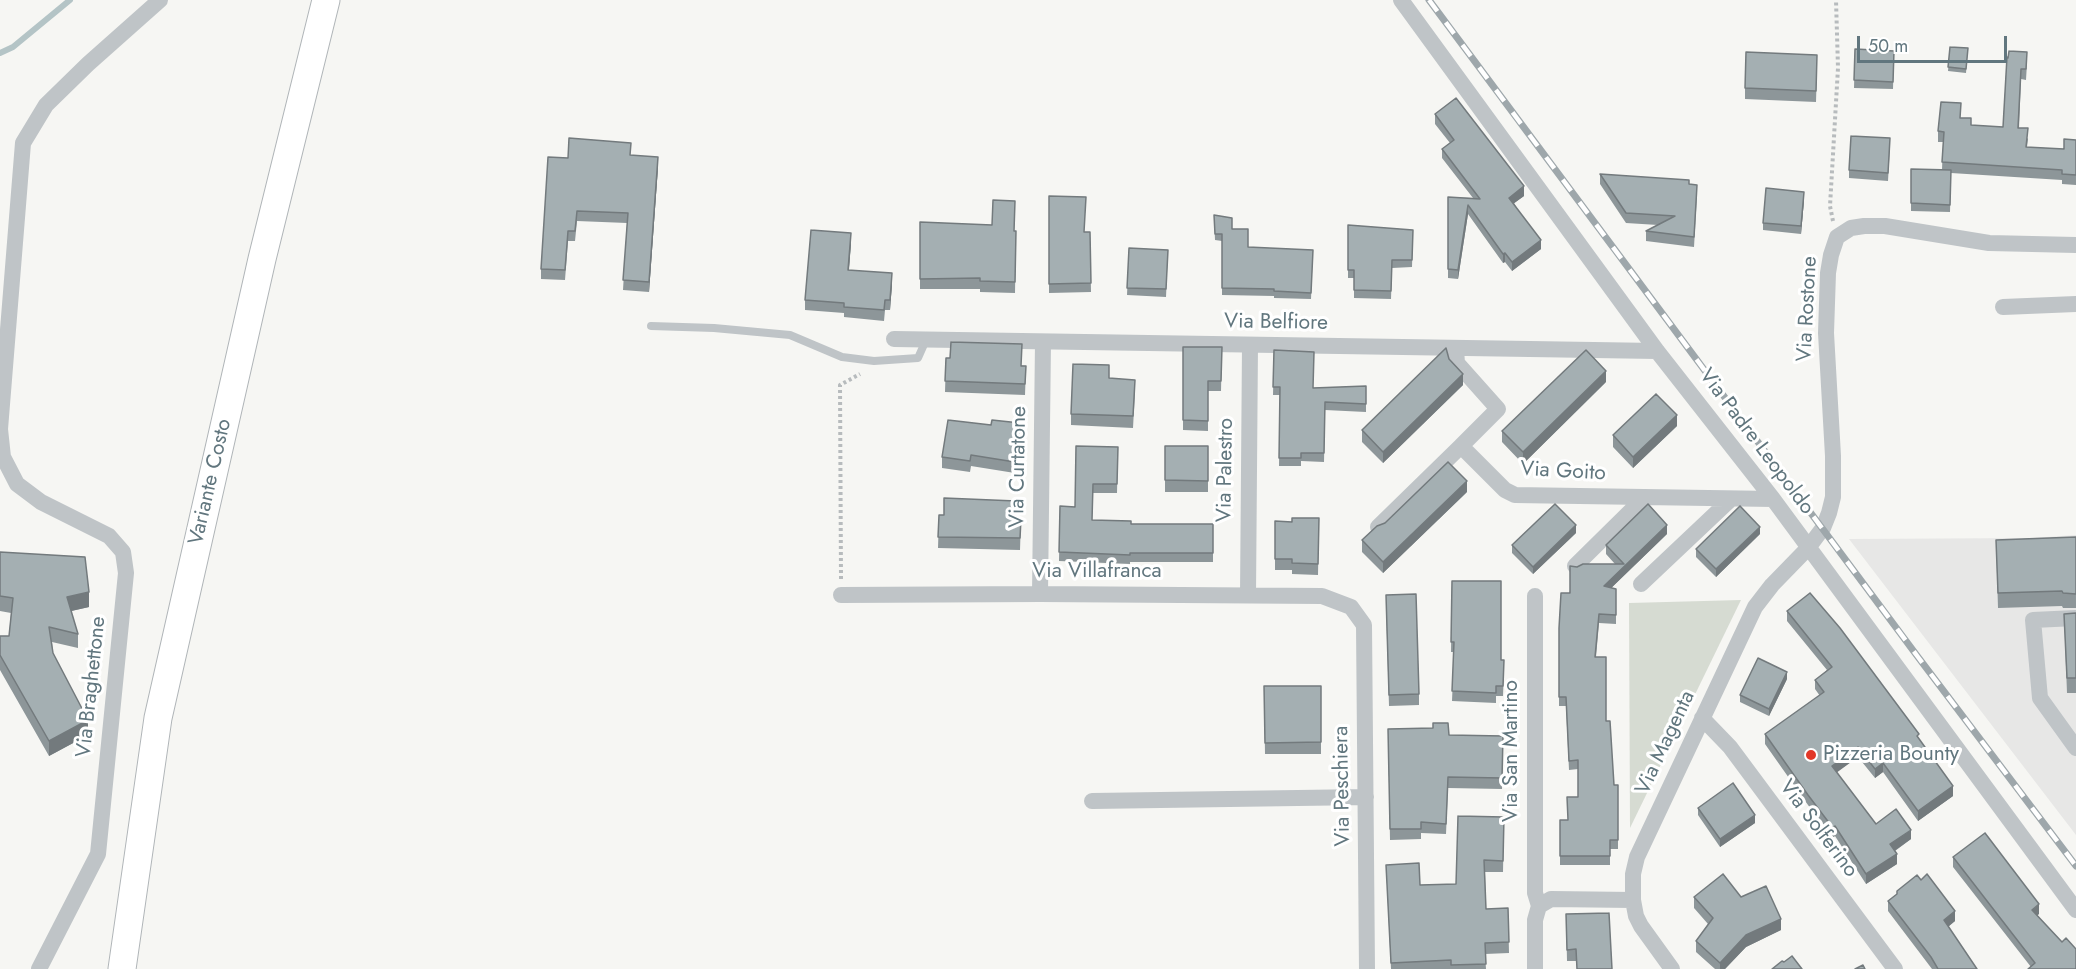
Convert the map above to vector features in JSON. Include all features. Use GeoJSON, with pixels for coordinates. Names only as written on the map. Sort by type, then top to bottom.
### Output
{"type":"FeatureCollection","features":[{"type":"Feature","properties":{"kind":"highway","name":"Variante Costo"},"geometry":{"type":"LineString","coordinates":[[122,969],[158,718],[260,271],[326,0]]}},
{"type":"Feature","properties":{"kind":"street","name":"Via Braghettone"},"geometry":{"type":"LineString","coordinates":[[39,969],[98,854],[126,573],[123,552],[109,536],[41,502],[17,484],[1,458],[0,429],[23,143],[46,105],[160,0]]}},
{"type":"Feature","properties":{"kind":"street","name":"Via Padre Leopoldo"},"geometry":{"type":"LineString","coordinates":[[1401,0],[1657,351],[1773,499],[2076,910]]}},
{"type":"Feature","properties":{"kind":"street","name":"Via Rostone"},"geometry":{"type":"LineString","coordinates":[[1808,548],[1823,528],[1833,498],[1826,333],[1828,273],[1837,237],[1851,228],[1885,226],[1989,243],[2076,245]]}},
{"type":"Feature","properties":{"kind":"street"},"geometry":{"type":"LineString","coordinates":[[2003,307],[2076,304]]}},
{"type":"Feature","properties":{"kind":"street","name":"Via Belfiore"},"geometry":{"type":"LineString","coordinates":[[894,339],[1657,351]]}},
{"type":"Feature","properties":{"kind":"street","name":"Via Curtatone"},"geometry":{"type":"LineString","coordinates":[[1040,594],[1043,342]]}},
{"type":"Feature","properties":{"kind":"street","name":"Via Palestro"},"geometry":{"type":"LineString","coordinates":[[1248,595],[1250,345]]}},
{"type":"Feature","properties":{"kind":"street"},"geometry":{"type":"LineString","coordinates":[[1378,527],[1498,410],[1457,363],[1456,349]]}},
{"type":"Feature","properties":{"kind":"street","name":"Via Goito"},"geometry":{"type":"LineString","coordinates":[[1461,446],[1505,490],[1515,495],[1773,499]]}},
{"type":"Feature","properties":{"kind":"street"},"geometry":{"type":"LineString","coordinates":[[1575,566],[1644,498]]}},
{"type":"Feature","properties":{"kind":"street"},"geometry":{"type":"LineString","coordinates":[[1641,584],[1731,499]]}},
{"type":"Feature","properties":{"kind":"street","name":"Via Magenta"},"geometry":{"type":"LineString","coordinates":[[1672,969],[1636,916],[1633,900],[1633,874],[1636,857],[1755,607],[1772,585],[1808,548]]}},
{"type":"Feature","properties":{"kind":"street","name":"Via Villafranca"},"geometry":{"type":"LineString","coordinates":[[841,595],[1322,596],[1351,607]]}},
{"type":"Feature","properties":{"kind":"street","name":"Via San Martino"},"geometry":{"type":"LineString","coordinates":[[1535,596],[1535,893],[1539,906],[1535,920],[1536,969]]}},
{"type":"Feature","properties":{"kind":"street","name":"Via Peschiera"},"geometry":{"type":"LineString","coordinates":[[1351,607],[1364,625],[1367,969]]}},
{"type":"Feature","properties":{"kind":"street"},"geometry":{"type":"LineString","coordinates":[[2076,618],[2033,620],[2040,698],[2076,748]]}},
{"type":"Feature","properties":{"kind":"street","name":"Via Solferino"},"geometry":{"type":"LineString","coordinates":[[1702,718],[1730,747],[1895,969]]}},
{"type":"Feature","properties":{"kind":"street"},"geometry":{"type":"LineString","coordinates":[[1092,801],[1366,797]]}},
{"type":"Feature","properties":{"kind":"street"},"geometry":{"type":"LineString","coordinates":[[1539,906],[1551,899],[1633,900]]}},
{"type":"Feature","properties":{"kind":"lane"},"geometry":{"type":"LineString","coordinates":[[651,326],[714,328],[790,335],[842,357],[874,361],[918,358],[926,340]]}},
{"type":"Feature","properties":{"kind":"path"},"geometry":{"type":"LineString","coordinates":[[1836,0],[1838,68],[1830,206],[1837,237]]}},
{"type":"Feature","properties":{"kind":"path"},"geometry":{"type":"LineString","coordinates":[[841,595],[840,385],[863,373],[874,361]]}},
{"type":"Feature","properties":{"kind":"shaded area"},"geometry":{"type":"Polygon","coordinates":[[[2076,535],[2076,835],[1849,539],[2032,538],[2076,535]]]}},
{"type":"Feature","properties":{"kind":"shaded area"},"geometry":{"type":"Polygon","coordinates":[[[1741,600],[1630,828],[1629,603],[1741,600]]]}},
{"type":"Feature","properties":{"kind":"building"},"geometry":{"type":"Polygon","coordinates":[[[1950,47],[1968,48],[1966,69],[1948,67],[1950,47]]]}},
{"type":"Feature","properties":{"kind":"building"},"geometry":{"type":"Polygon","coordinates":[[[1855,49],[1894,51],[1893,82],[1854,80],[1855,49]]]}},
{"type":"Feature","properties":{"kind":"building"},"geometry":{"type":"Polygon","coordinates":[[[2009,51],[2027,52],[2026,69],[2021,69],[2018,128],[2028,128],[2026,147],[2064,149],[2064,139],[2076,140],[2076,175],[2062,174],[2062,170],[1942,162],[1944,132],[1938,131],[1941,102],[1961,103],[1960,118],[1971,118],[1971,125],[2003,127],[2009,51]]]}},
{"type":"Feature","properties":{"kind":"building"},"geometry":{"type":"Polygon","coordinates":[[[1746,52],[1817,55],[1816,91],[1745,88],[1746,52]]]}},
{"type":"Feature","properties":{"kind":"building"},"geometry":{"type":"Polygon","coordinates":[[[1456,98],[1524,186],[1509,198],[1541,240],[1512,262],[1505,253],[1503,254],[1468,205],[1458,270],[1448,269],[1448,197],[1480,199],[1442,149],[1454,140],[1435,114],[1456,98]]]}},
{"type":"Feature","properties":{"kind":"building"},"geometry":{"type":"Polygon","coordinates":[[[1851,136],[1890,138],[1888,173],[1849,170],[1851,136]]]}},
{"type":"Feature","properties":{"kind":"building"},"geometry":{"type":"Polygon","coordinates":[[[569,138],[631,143],[630,155],[658,157],[649,282],[623,280],[628,213],[577,211],[575,231],[568,231],[565,270],[541,269],[548,157],[568,158],[569,138]]]}},
{"type":"Feature","properties":{"kind":"building"},"geometry":{"type":"Polygon","coordinates":[[[1911,169],[1951,170],[1950,205],[1911,203],[1911,169]]]}},
{"type":"Feature","properties":{"kind":"building"},"geometry":{"type":"Polygon","coordinates":[[[1600,174],[1689,180],[1689,184],[1697,185],[1694,237],[1646,231],[1675,216],[1626,213],[1600,174]]]}},
{"type":"Feature","properties":{"kind":"building"},"geometry":{"type":"Polygon","coordinates":[[[1766,188],[1804,192],[1801,226],[1763,223],[1766,188]]]}},
{"type":"Feature","properties":{"kind":"building"},"geometry":{"type":"Polygon","coordinates":[[[1049,196],[1086,197],[1084,232],[1090,232],[1091,283],[1049,284],[1049,196]]]}},
{"type":"Feature","properties":{"kind":"building"},"geometry":{"type":"Polygon","coordinates":[[[993,200],[1015,201],[1015,282],[980,281],[980,278],[920,279],[920,222],[992,225],[993,200]]]}},
{"type":"Feature","properties":{"kind":"building"},"geometry":{"type":"Polygon","coordinates":[[[1214,215],[1232,218],[1232,229],[1248,229],[1248,247],[1313,250],[1311,293],[1274,291],[1274,289],[1222,288],[1222,234],[1215,234],[1214,215]]]}},
{"type":"Feature","properties":{"kind":"building"},"geometry":{"type":"Polygon","coordinates":[[[1348,225],[1413,230],[1412,260],[1392,260],[1391,291],[1354,290],[1354,270],[1348,270],[1348,225]]]}},
{"type":"Feature","properties":{"kind":"building"},"geometry":{"type":"Polygon","coordinates":[[[811,230],[851,233],[848,270],[892,273],[890,300],[885,300],[884,310],[844,307],[844,303],[805,300],[811,230]]]}},
{"type":"Feature","properties":{"kind":"building"},"geometry":{"type":"Polygon","coordinates":[[[1129,248],[1168,250],[1166,289],[1127,288],[1129,248]]]}},
{"type":"Feature","properties":{"kind":"building"},"geometry":{"type":"Polygon","coordinates":[[[951,342],[1022,344],[1021,366],[1026,366],[1025,384],[945,381],[946,358],[950,358],[951,342]]]}},
{"type":"Feature","properties":{"kind":"building"},"geometry":{"type":"Polygon","coordinates":[[[1183,347],[1222,347],[1221,381],[1208,381],[1208,421],[1183,420],[1183,347]]]}},
{"type":"Feature","properties":{"kind":"building"},"geometry":{"type":"Polygon","coordinates":[[[1446,348],[1449,359],[1463,374],[1383,452],[1362,430],[1446,348]]]}},
{"type":"Feature","properties":{"kind":"building"},"geometry":{"type":"Polygon","coordinates":[[[1274,350],[1314,352],[1313,388],[1366,386],[1366,404],[1325,402],[1324,453],[1301,453],[1301,458],[1279,458],[1280,387],[1273,387],[1274,350]]]}},
{"type":"Feature","properties":{"kind":"building"},"geometry":{"type":"Polygon","coordinates":[[[1586,350],[1606,371],[1523,452],[1502,431],[1586,350]]]}},
{"type":"Feature","properties":{"kind":"building"},"geometry":{"type":"Polygon","coordinates":[[[1073,364],[1109,365],[1109,378],[1135,380],[1133,416],[1071,414],[1073,364]]]}},
{"type":"Feature","properties":{"kind":"building"},"geometry":{"type":"Polygon","coordinates":[[[1656,394],[1677,415],[1633,457],[1613,435],[1656,394]]]}},
{"type":"Feature","properties":{"kind":"building"},"geometry":{"type":"Polygon","coordinates":[[[948,420],[991,425],[992,420],[1020,423],[1018,439],[1024,439],[1021,463],[971,455],[970,461],[942,457],[948,420]]]}},
{"type":"Feature","properties":{"kind":"building"},"geometry":{"type":"Polygon","coordinates":[[[1076,446],[1118,447],[1117,484],[1093,484],[1092,520],[1131,521],[1131,524],[1213,524],[1213,553],[1130,553],[1130,555],[1059,552],[1060,506],[1075,507],[1076,446]]]}},
{"type":"Feature","properties":{"kind":"building"},"geometry":{"type":"Polygon","coordinates":[[[1165,446],[1208,446],[1208,481],[1165,480],[1165,446]]]}},
{"type":"Feature","properties":{"kind":"building"},"geometry":{"type":"Polygon","coordinates":[[[1448,462],[1467,481],[1383,562],[1362,540],[1377,526],[1385,523],[1448,462]]]}},
{"type":"Feature","properties":{"kind":"building"},"geometry":{"type":"Polygon","coordinates":[[[944,498],[1016,501],[1015,519],[1021,519],[1020,538],[938,537],[939,515],[944,515],[944,498]]]}},
{"type":"Feature","properties":{"kind":"building"},"geometry":{"type":"Polygon","coordinates":[[[1555,504],[1576,525],[1533,567],[1512,545],[1555,504]]]}},
{"type":"Feature","properties":{"kind":"building"},"geometry":{"type":"Polygon","coordinates":[[[1648,504],[1667,525],[1604,586],[1616,589],[1616,615],[1599,614],[1595,657],[1606,657],[1606,721],[1610,721],[1614,785],[1618,785],[1618,840],[1610,840],[1610,856],[1560,856],[1560,820],[1568,820],[1567,797],[1578,797],[1578,760],[1569,761],[1566,697],[1559,697],[1561,593],[1570,593],[1570,566],[1624,564],[1606,545],[1648,504]]]}},
{"type":"Feature","properties":{"kind":"building"},"geometry":{"type":"Polygon","coordinates":[[[1740,506],[1760,527],[1716,569],[1696,549],[1740,506]]]}},
{"type":"Feature","properties":{"kind":"building"},"geometry":{"type":"Polygon","coordinates":[[[1292,518],[1319,518],[1318,564],[1292,563],[1292,559],[1275,559],[1275,521],[1292,522],[1292,518]]]}},
{"type":"Feature","properties":{"kind":"building"},"geometry":{"type":"Polygon","coordinates":[[[2076,537],[2076,594],[2062,591],[1998,593],[1996,540],[2076,537]]]}},
{"type":"Feature","properties":{"kind":"building"},"geometry":{"type":"Polygon","coordinates":[[[0,552],[85,557],[89,592],[67,597],[78,634],[49,627],[53,653],[88,720],[49,741],[0,655],[0,636],[9,636],[13,598],[0,596],[0,552]]]}},
{"type":"Feature","properties":{"kind":"building"},"geometry":{"type":"Polygon","coordinates":[[[1452,581],[1501,581],[1503,686],[1496,686],[1496,693],[1452,691],[1454,642],[1451,642],[1452,581]]]}},
{"type":"Feature","properties":{"kind":"building"},"geometry":{"type":"Polygon","coordinates":[[[1810,593],[1840,628],[1919,734],[1917,736],[1953,786],[1918,811],[1883,763],[1875,769],[1858,747],[1832,766],[1876,824],[1896,809],[1911,830],[1890,844],[1897,854],[1866,874],[1835,826],[1833,828],[1765,734],[1824,692],[1815,680],[1832,667],[1787,611],[1810,593]]]}},
{"type":"Feature","properties":{"kind":"building"},"geometry":{"type":"Polygon","coordinates":[[[1416,594],[1419,694],[1389,695],[1386,595],[1416,594]]]}},
{"type":"Feature","properties":{"kind":"building"},"geometry":{"type":"Polygon","coordinates":[[[2076,613],[2076,678],[2067,678],[2064,614],[2076,613]]]}},
{"type":"Feature","properties":{"kind":"building"},"geometry":{"type":"Polygon","coordinates":[[[1758,658],[1787,672],[1769,709],[1740,695],[1758,658]]]}},
{"type":"Feature","properties":{"kind":"building"},"geometry":{"type":"Polygon","coordinates":[[[1264,686],[1321,686],[1321,742],[1265,743],[1264,686]]]}},
{"type":"Feature","properties":{"kind":"building"},"geometry":{"type":"Polygon","coordinates":[[[1433,723],[1448,723],[1449,735],[1503,736],[1502,778],[1448,777],[1446,824],[1421,822],[1421,829],[1390,829],[1388,729],[1433,728],[1433,723]]]}},
{"type":"Feature","properties":{"kind":"building"},"geometry":{"type":"Polygon","coordinates":[[[1733,783],[1755,815],[1720,839],[1698,808],[1733,783]]]}},
{"type":"Feature","properties":{"kind":"building"},"geometry":{"type":"Polygon","coordinates":[[[1458,816],[1504,817],[1503,861],[1484,860],[1486,909],[1508,908],[1509,942],[1485,943],[1486,964],[1451,965],[1451,960],[1391,963],[1386,865],[1419,863],[1420,885],[1456,884],[1458,816]]]}},
{"type":"Feature","properties":{"kind":"building"},"geometry":{"type":"Polygon","coordinates":[[[1985,833],[2039,904],[2032,910],[2062,942],[2066,938],[2076,949],[2076,969],[2028,969],[2035,963],[1953,857],[1985,833]]]}},
{"type":"Feature","properties":{"kind":"building"},"geometry":{"type":"Polygon","coordinates":[[[1723,874],[1741,897],[1766,886],[1781,919],[1746,935],[1720,963],[1696,941],[1713,918],[1694,897],[1723,874]]]}},
{"type":"Feature","properties":{"kind":"building"},"geometry":{"type":"Polygon","coordinates":[[[1927,874],[1955,911],[1944,920],[1977,969],[1938,969],[1888,901],[1917,875],[1921,880],[1927,874]]]}},
{"type":"Feature","properties":{"kind":"building"},"geometry":{"type":"Polygon","coordinates":[[[1609,913],[1612,969],[1577,969],[1576,949],[1567,950],[1566,914],[1609,913]]]}},
{"type":"Feature","properties":{"kind":"building"},"geometry":{"type":"Polygon","coordinates":[[[1792,956],[1802,969],[1772,969],[1782,961],[1792,956]]]}},
{"type":"Feature","properties":{"kind":"waterway"},"geometry":{"type":"LineString","coordinates":[[0,53],[13,47],[70,0]]}},
{"type":"Feature","properties":{"kind":"railway"},"geometry":{"type":"LineString","coordinates":[[1429,0],[2076,866]]}},
{"type":"Feature","properties":{"kind":"place","name":"Pizzeria Bounty"},"geometry":{"type":"Point","coordinates":[1811,755]}}]}
